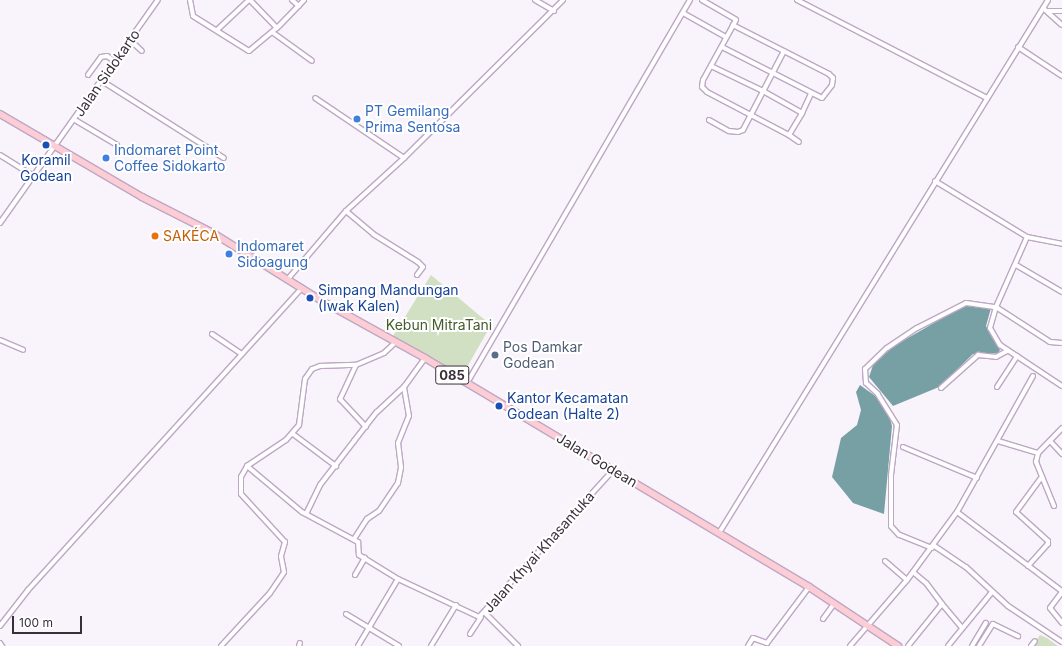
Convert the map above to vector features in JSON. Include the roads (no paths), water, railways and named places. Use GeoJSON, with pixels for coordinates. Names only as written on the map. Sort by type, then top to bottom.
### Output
{"type":"FeatureCollection","features":[{"type":"Feature","properties":{"kind":"main road","name":"Jalan Godean"},"geometry":{"type":"LineString","coordinates":[[0,114],[142,197],[213,233],[301,289],[425,358],[809,587],[866,627],[898,646]]}},
{"type":"Feature","properties":{"kind":"street","name":"Jalan Sidokarto"},"geometry":{"type":"LineString","coordinates":[[0,223],[116,62],[158,0]]}},
{"type":"Feature","properties":{"kind":"street"},"geometry":{"type":"LineString","coordinates":[[190,0],[193,16],[249,51],[277,28],[304,0]]}},
{"type":"Feature","properties":{"kind":"street"},"geometry":{"type":"LineString","coordinates":[[217,30],[250,0],[277,28]]}},
{"type":"Feature","properties":{"kind":"street"},"geometry":{"type":"LineString","coordinates":[[292,0],[299,6]]}},
{"type":"Feature","properties":{"kind":"street"},"geometry":{"type":"LineString","coordinates":[[535,0],[554,11]]}},
{"type":"Feature","properties":{"kind":"street"},"geometry":{"type":"LineString","coordinates":[[286,280],[346,211],[404,158],[554,11],[563,0]]}},
{"type":"Feature","properties":{"kind":"street"},"geometry":{"type":"LineString","coordinates":[[467,383],[690,0]]}},
{"type":"Feature","properties":{"kind":"street"},"geometry":{"type":"LineString","coordinates":[[702,0],[736,20],[703,80],[702,87],[707,92],[790,134],[799,142]]}},
{"type":"Feature","properties":{"kind":"street"},"geometry":{"type":"LineString","coordinates":[[797,0],[987,98]]}},
{"type":"Feature","properties":{"kind":"street"},"geometry":{"type":"LineString","coordinates":[[718,534],[1048,0]]}},
{"type":"Feature","properties":{"kind":"street"},"geometry":{"type":"LineString","coordinates":[[1043,8],[1062,25]]}},
{"type":"Feature","properties":{"kind":"street"},"geometry":{"type":"LineString","coordinates":[[1048,11],[1062,11]]}},
{"type":"Feature","properties":{"kind":"street"},"geometry":{"type":"LineString","coordinates":[[683,13],[726,37]]}},
{"type":"Feature","properties":{"kind":"street"},"geometry":{"type":"LineString","coordinates":[[722,47],[772,72],[811,94],[822,98],[832,85],[833,78],[733,25]]}},
{"type":"Feature","properties":{"kind":"street"},"geometry":{"type":"LineString","coordinates":[[272,32],[312,61]]}},
{"type":"Feature","properties":{"kind":"street"},"geometry":{"type":"LineString","coordinates":[[130,40],[142,51]]}},
{"type":"Feature","properties":{"kind":"street"},"geometry":{"type":"LineString","coordinates":[[1018,47],[1062,76]]}},
{"type":"Feature","properties":{"kind":"street"},"geometry":{"type":"LineString","coordinates":[[708,120],[729,131],[738,132],[743,130],[750,113],[784,51]]}},
{"type":"Feature","properties":{"kind":"street"},"geometry":{"type":"LineString","coordinates":[[88,75],[101,57],[107,56],[116,62]]}},
{"type":"Feature","properties":{"kind":"street"},"geometry":{"type":"LineString","coordinates":[[711,66],[763,90],[802,113]]}},
{"type":"Feature","properties":{"kind":"street"},"geometry":{"type":"LineString","coordinates":[[102,81],[224,158]]}},
{"type":"Feature","properties":{"kind":"street"},"geometry":{"type":"LineString","coordinates":[[790,134],[811,94]]}},
{"type":"Feature","properties":{"kind":"street"},"geometry":{"type":"LineString","coordinates":[[315,98],[404,158]]}},
{"type":"Feature","properties":{"kind":"street"},"geometry":{"type":"LineString","coordinates":[[74,120],[118,145]]}},
{"type":"Feature","properties":{"kind":"street"},"geometry":{"type":"LineString","coordinates":[[0,155],[34,176]]}},
{"type":"Feature","properties":{"kind":"street"},"geometry":{"type":"LineString","coordinates":[[935,181],[1027,237],[1062,244]]}},
{"type":"Feature","properties":{"kind":"street"},"geometry":{"type":"LineString","coordinates":[[346,211],[373,234],[418,262],[423,267],[417,275]]}},
{"type":"Feature","properties":{"kind":"street"},"geometry":{"type":"LineString","coordinates":[[1027,237],[1016,265],[996,307],[990,328],[995,340],[1007,351],[1062,386]]}},
{"type":"Feature","properties":{"kind":"street"},"geometry":{"type":"LineString","coordinates":[[1016,265],[1062,292]]}},
{"type":"Feature","properties":{"kind":"street"},"geometry":{"type":"LineString","coordinates":[[0,626],[28,590],[301,289]]}},
{"type":"Feature","properties":{"kind":"street"},"geometry":{"type":"LineString","coordinates":[[1062,343],[1050,342],[996,307],[966,303],[917,328],[887,348],[865,369],[866,383],[878,394],[897,425],[891,476],[891,526],[898,535],[932,546],[966,567],[1008,606],[1062,642]]}},
{"type":"Feature","properties":{"kind":"street"},"geometry":{"type":"LineString","coordinates":[[212,334],[242,354]]}},
{"type":"Feature","properties":{"kind":"street"},"geometry":{"type":"LineString","coordinates":[[0,340],[23,350]]}},
{"type":"Feature","properties":{"kind":"street"},"geometry":{"type":"LineString","coordinates":[[222,646],[270,593],[284,572],[281,556],[285,542],[241,494],[241,477],[247,466],[293,434],[302,416],[305,379],[308,372],[320,366],[356,365],[384,353],[396,342]]}},
{"type":"Feature","properties":{"kind":"street"},"geometry":{"type":"LineString","coordinates":[[941,388],[978,355],[996,357],[1007,351]]}},
{"type":"Feature","properties":{"kind":"street"},"geometry":{"type":"LineString","coordinates":[[997,387],[1017,356]]}},
{"type":"Feature","properties":{"kind":"street"},"geometry":{"type":"LineString","coordinates":[[306,514],[320,485],[366,427],[404,387],[425,358]]}},
{"type":"Feature","properties":{"kind":"street"},"geometry":{"type":"LineString","coordinates":[[356,365],[340,399],[366,427]]}},
{"type":"Feature","properties":{"kind":"street"},"geometry":{"type":"LineString","coordinates":[[850,646],[907,580],[957,512],[1033,376]]}},
{"type":"Feature","properties":{"kind":"street"},"geometry":{"type":"LineString","coordinates":[[354,539],[367,518],[378,511],[398,483],[401,467],[398,443],[409,416],[404,387]]}},
{"type":"Feature","properties":{"kind":"street"},"geometry":{"type":"LineString","coordinates":[[1054,506],[1037,468],[1038,453],[1062,428]]}},
{"type":"Feature","properties":{"kind":"street"},"geometry":{"type":"LineString","coordinates":[[293,434],[336,466]]}},
{"type":"Feature","properties":{"kind":"street"},"geometry":{"type":"LineString","coordinates":[[998,441],[1038,453]]}},
{"type":"Feature","properties":{"kind":"street"},"geometry":{"type":"LineString","coordinates":[[1050,441],[1062,454]]}},
{"type":"Feature","properties":{"kind":"street"},"geometry":{"type":"LineString","coordinates":[[903,447],[977,478]]}},
{"type":"Feature","properties":{"kind":"street"},"geometry":{"type":"LineString","coordinates":[[247,466],[306,514],[359,543],[358,554],[365,558],[355,574]]}},
{"type":"Feature","properties":{"kind":"street","name":"Jalan Khyai Khasantuka"},"geometry":{"type":"LineString","coordinates":[[365,558],[398,579],[481,617],[613,470]]}},
{"type":"Feature","properties":{"kind":"street"},"geometry":{"type":"LineString","coordinates":[[1028,566],[1048,544],[1048,540],[1016,512],[1041,478]]}},
{"type":"Feature","properties":{"kind":"street"},"geometry":{"type":"LineString","coordinates":[[957,512],[1062,591],[1050,608],[1062,623]]}},
{"type":"Feature","properties":{"kind":"street"},"geometry":{"type":"LineString","coordinates":[[885,561],[907,580]]}},
{"type":"Feature","properties":{"kind":"street"},"geometry":{"type":"LineString","coordinates":[[913,572],[926,583],[962,628]]}},
{"type":"Feature","properties":{"kind":"street"},"geometry":{"type":"LineString","coordinates":[[358,646],[398,579]]}},
{"type":"Feature","properties":{"kind":"street"},"geometry":{"type":"LineString","coordinates":[[748,646],[753,638],[767,643],[809,587]]}},
{"type":"Feature","properties":{"kind":"street"},"geometry":{"type":"LineString","coordinates":[[948,646],[992,592]]}},
{"type":"Feature","properties":{"kind":"street"},"geometry":{"type":"LineString","coordinates":[[823,619],[834,604]]}},
{"type":"Feature","properties":{"kind":"street"},"geometry":{"type":"LineString","coordinates":[[908,646],[942,604]]}},
{"type":"Feature","properties":{"kind":"street"},"geometry":{"type":"LineString","coordinates":[[432,646],[456,605]]}},
{"type":"Feature","properties":{"kind":"street"},"geometry":{"type":"LineString","coordinates":[[486,613],[518,646]]}},
{"type":"Feature","properties":{"kind":"street"},"geometry":{"type":"LineString","coordinates":[[346,614],[370,627],[399,646]]}},
{"type":"Feature","properties":{"kind":"street"},"geometry":{"type":"LineString","coordinates":[[470,634],[481,617]]}},
{"type":"Feature","properties":{"kind":"street"},"geometry":{"type":"LineString","coordinates":[[972,646],[986,623]]}},
{"type":"Feature","properties":{"kind":"street"},"geometry":{"type":"LineString","coordinates":[[978,646],[993,624],[1018,636]]}},
{"type":"Feature","properties":{"kind":"street"},"geometry":{"type":"LineString","coordinates":[[1031,646],[1035,641]]}},
{"type":"Feature","properties":{"kind":"water"},"geometry":{"type":"Polygon","coordinates":[[[967,304],[991,308],[986,326],[1000,350],[998,353],[973,354],[939,387],[893,406],[869,377],[873,365],[894,346],[967,304]]]}},
{"type":"Feature","properties":{"kind":"water"},"geometry":{"type":"Polygon","coordinates":[[[860,385],[878,398],[888,412],[892,426],[884,514],[853,503],[832,477],[841,438],[857,425],[861,410],[856,392],[860,385]]]}},
{"type":"Feature","properties":{"kind":"place","name":"PT Gemilang Prima Sentosa"},"geometry":{"type":"Point","coordinates":[357,119]}},
{"type":"Feature","properties":{"kind":"place","name":"Koramil Godean"},"geometry":{"type":"Point","coordinates":[46,145]}},
{"type":"Feature","properties":{"kind":"place","name":"Indomaret Point Coffee Sidokarto"},"geometry":{"type":"Point","coordinates":[106,158]}},
{"type":"Feature","properties":{"kind":"place","name":"SAKÉCA"},"geometry":{"type":"Point","coordinates":[155,236]}},
{"type":"Feature","properties":{"kind":"place","name":"Indomaret Sidoagung"},"geometry":{"type":"Point","coordinates":[229,254]}},
{"type":"Feature","properties":{"kind":"place","name":"Simpang Mandungan (Iwak Kalen)"},"geometry":{"type":"Point","coordinates":[310,298]}},
{"type":"Feature","properties":{"kind":"place","name":"Pos Damkar Godean"},"geometry":{"type":"Point","coordinates":[495,355]}},
{"type":"Feature","properties":{"kind":"place","name":"Kantor Kecamatan Godean (Halte 2)"},"geometry":{"type":"Point","coordinates":[499,406]}},
{"type":"Feature","properties":{"kind":"park label","name":"Kebun MitraTani"},"geometry":{"type":"Point","coordinates":[439,325]}}]}
